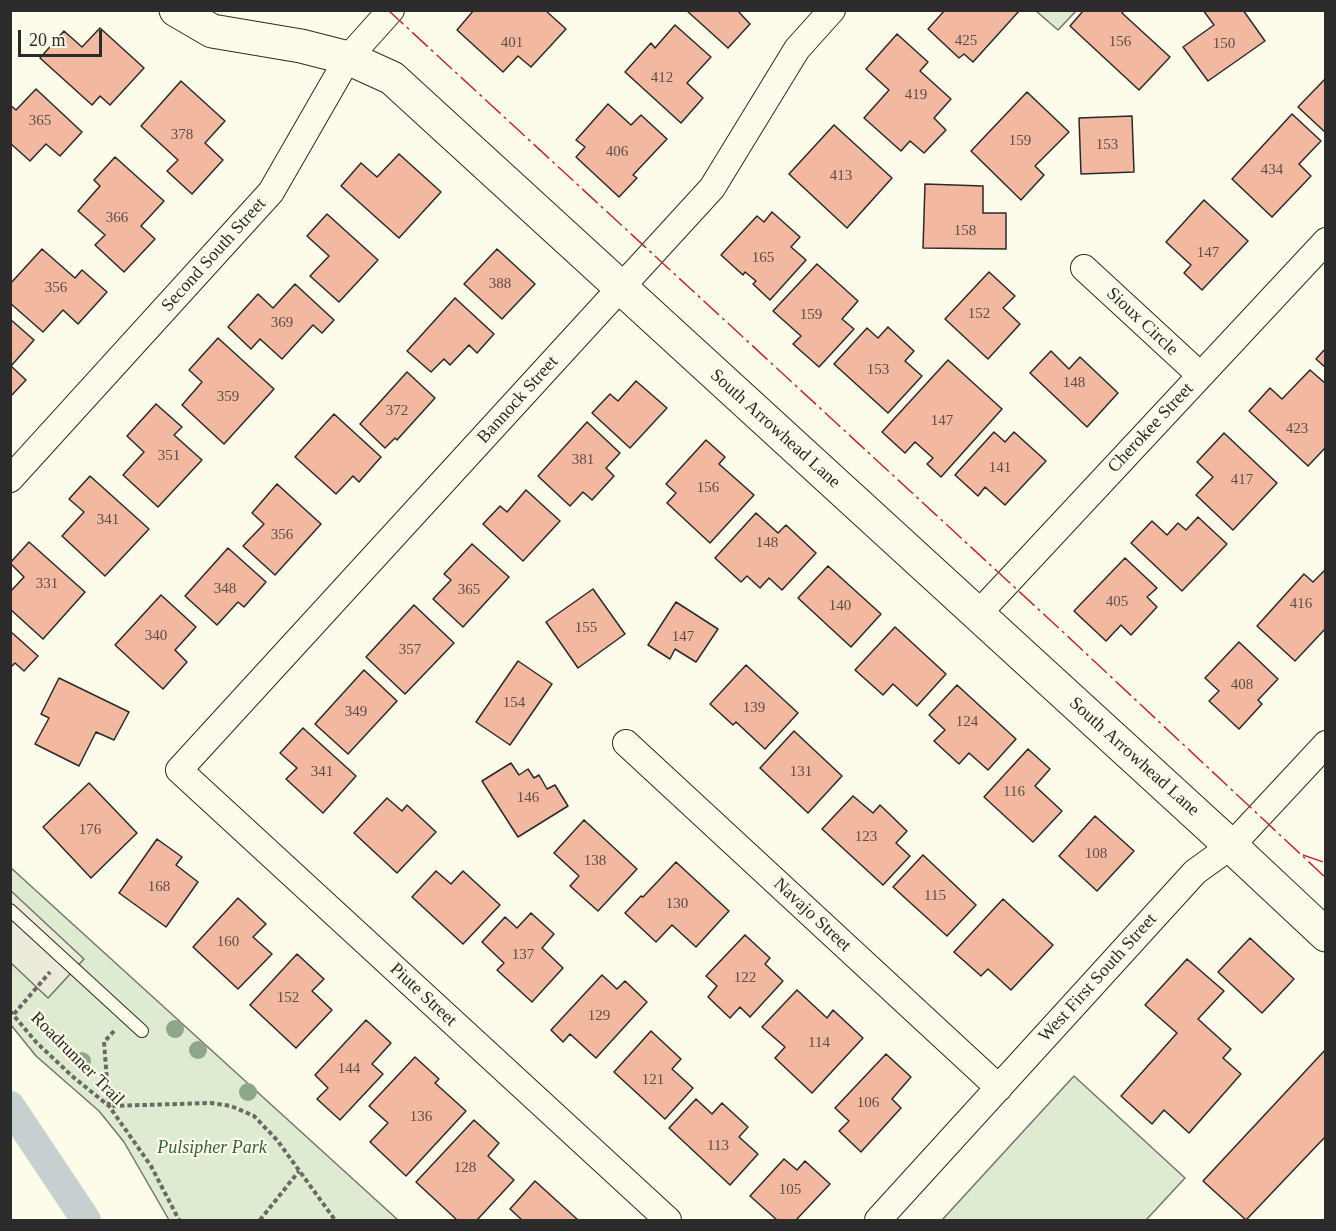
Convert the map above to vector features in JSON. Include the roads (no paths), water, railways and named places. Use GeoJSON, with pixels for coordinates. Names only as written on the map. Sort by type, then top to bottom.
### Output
{"type":"FeatureCollection","features":[{"type":"Feature","properties":{"kind":"street","name":"South Arrowhead Lane"},"geometry":{"type":"LineString","coordinates":[[176,10],[213,31],[300,46],[348,58],[392,78],[1232,846],[1326,935]]}},
{"type":"Feature","properties":{"kind":"street","name":"Second South Street"},"geometry":{"type":"LineString","coordinates":[[10,479],[271,192],[348,58],[391,10]]}},
{"type":"Feature","properties":{"kind":"street","name":"Bannock Street"},"geometry":{"type":"LineString","coordinates":[[179,770],[712,188],[796,49],[832,10]]}},
{"type":"Feature","properties":{"kind":"street","name":"Cherokee Street"},"geometry":{"type":"LineString","coordinates":[[978,615],[1326,241]]}},
{"type":"Feature","properties":{"kind":"street","name":"Sioux Circle"},"geometry":{"type":"LineString","coordinates":[[1084,268],[1200,375]]}},
{"type":"Feature","properties":{"kind":"street","name":"Navajo Street"},"geometry":{"type":"LineString","coordinates":[[626,743],[999,1088]]}},
{"type":"Feature","properties":{"kind":"street","name":"West First South Street"},"geometry":{"type":"LineString","coordinates":[[878,1221],[1195,872],[1232,846],[1326,744]]}},
{"type":"Feature","properties":{"kind":"street","name":"Piute Street"},"geometry":{"type":"LineString","coordinates":[[179,770],[668,1221]]}},
{"type":"Feature","properties":{"kind":"lane"},"geometry":{"type":"LineString","coordinates":[[10,910],[142,1031]]}},
{"type":"Feature","properties":{"kind":"waterway"},"geometry":{"type":"LineString","coordinates":[[10,1106],[86,1220]]}},
{"type":"Feature","properties":{"kind":"park label","name":"Pulsipher Park"},"geometry":{"type":"Point","coordinates":[212,1148]}}]}
